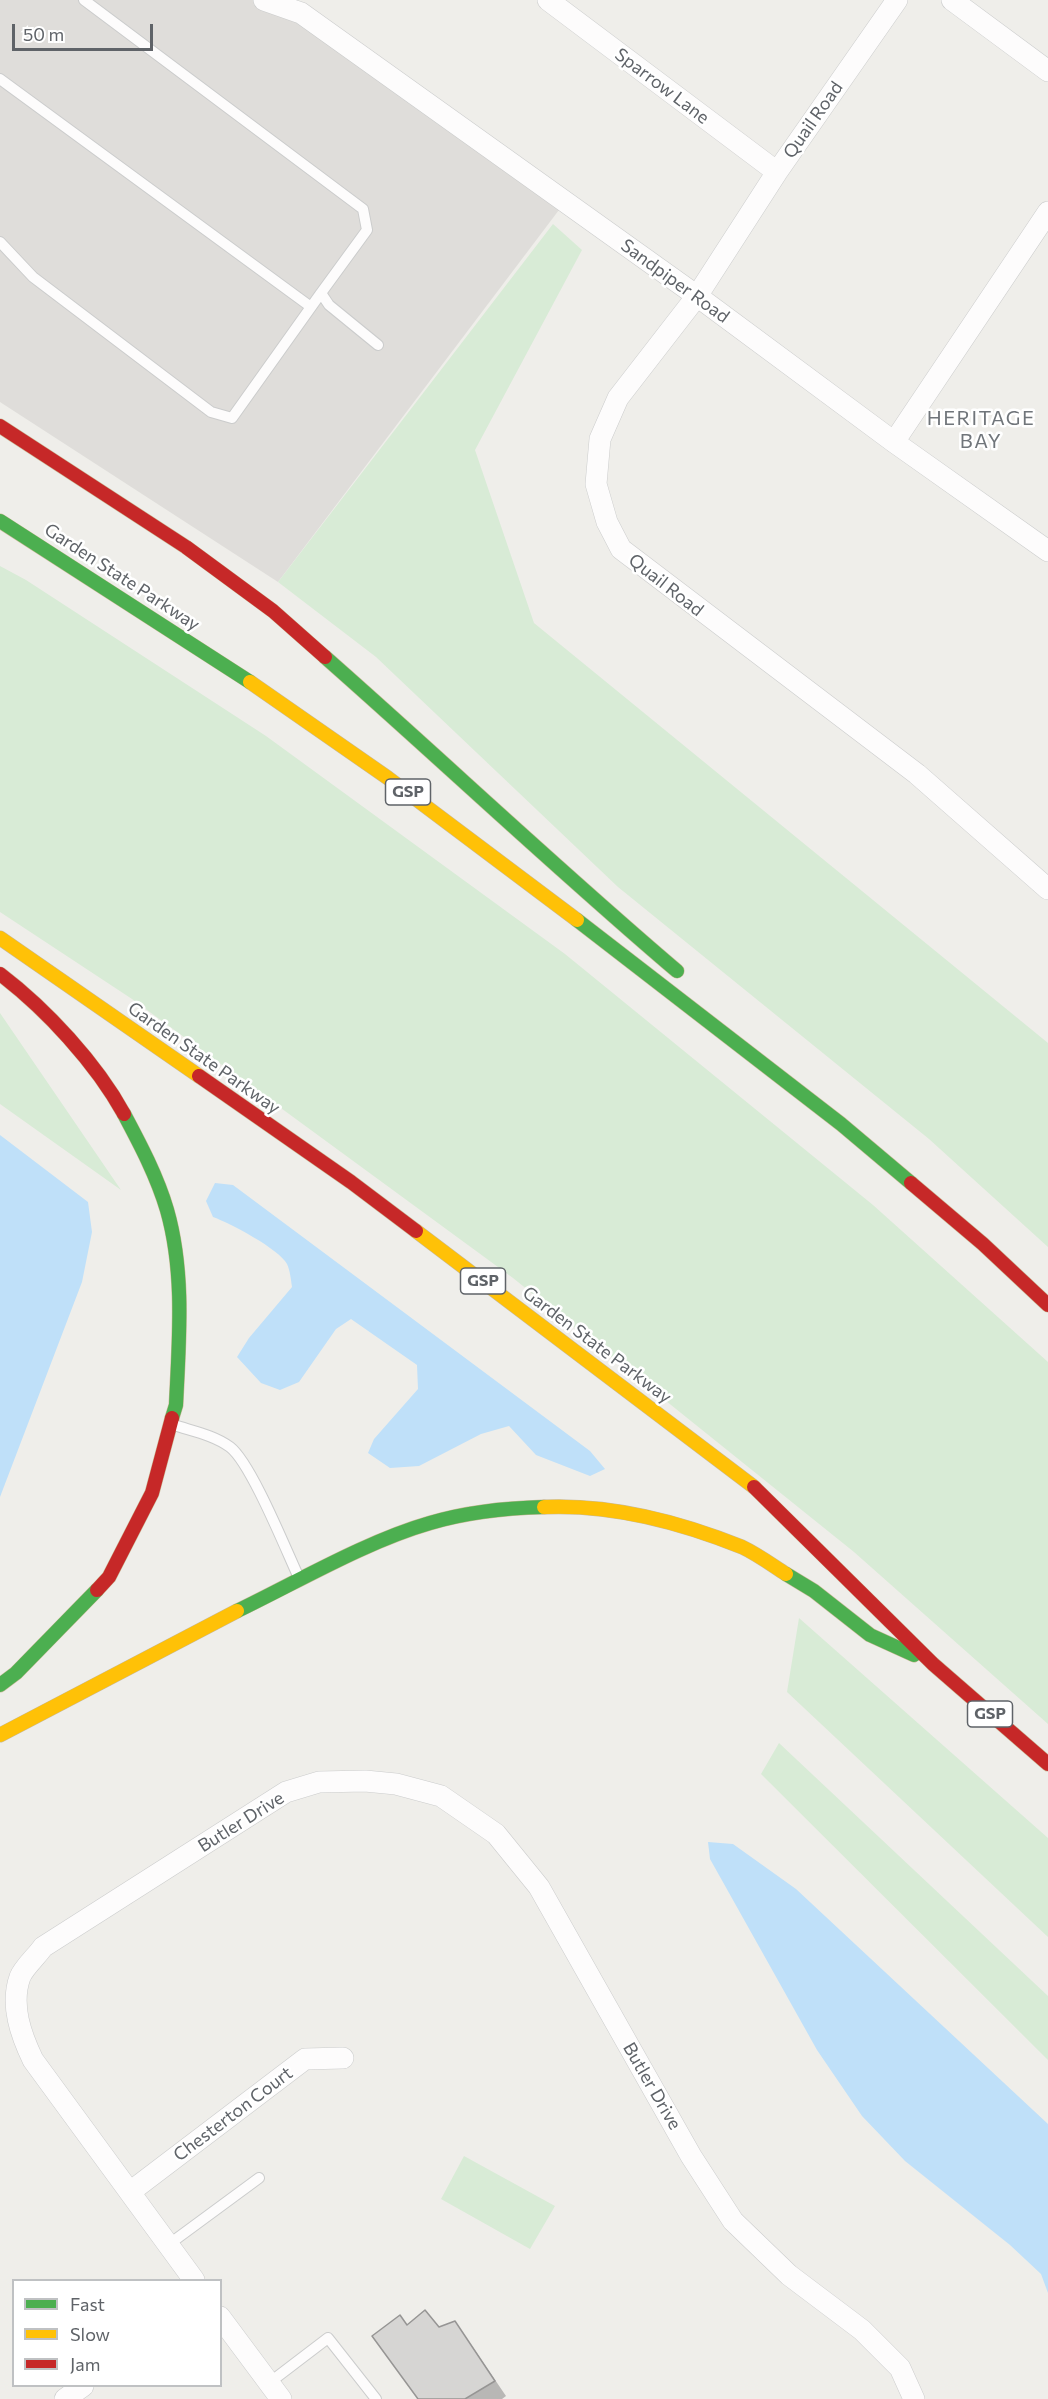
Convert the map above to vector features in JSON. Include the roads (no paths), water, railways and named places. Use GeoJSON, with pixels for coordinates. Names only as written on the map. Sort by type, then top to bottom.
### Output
{"type":"FeatureCollection","features":[{"type":"Feature","properties":{"kind":"highway"},"geometry":{"type":"LineString","coordinates":[[0,426],[186,547],[273,611],[443,761],[589,896],[688,980]]}},
{"type":"Feature","properties":{"kind":"highway","name":"Garden State Parkway"},"geometry":{"type":"LineString","coordinates":[[0,521],[239,674],[388,778],[517,873],[718,1031],[798,1089],[983,1244],[1048,1305]]}},
{"type":"Feature","properties":{"kind":"highway","name":"Garden State Parkway"},"geometry":{"type":"LineString","coordinates":[[0,938],[351,1182],[723,1462],[766,1497],[933,1664],[1048,1764]]}},
{"type":"Feature","properties":{"kind":"highway"},"geometry":{"type":"LineString","coordinates":[[0,974],[24,992],[71,1040],[117,1101],[145,1153],[167,1210],[177,1264],[180,1320],[176,1405],[152,1493],[109,1577],[31,1658],[0,1684]]}},
{"type":"Feature","properties":{"kind":"highway"},"geometry":{"type":"LineString","coordinates":[[762,1045],[798,1089]]}},
{"type":"Feature","properties":{"kind":"highway"},"geometry":{"type":"LineString","coordinates":[[0,1735],[183,1638],[374,1544],[429,1523],[474,1513],[570,1506],[614,1511],[659,1520],[744,1548],[814,1591],[870,1635],[933,1664]]}},
{"type":"Feature","properties":{"kind":"street","name":"Sandpiper Road"},"geometry":{"type":"LineString","coordinates":[[264,0],[301,4],[894,442],[1048,551]]}},
{"type":"Feature","properties":{"kind":"street","name":"Sparrow Lane"},"geometry":{"type":"LineString","coordinates":[[548,0],[777,172]]}},
{"type":"Feature","properties":{"kind":"street","name":"Quail Road"},"geometry":{"type":"LineString","coordinates":[[897,0],[777,172],[697,296],[618,398],[600,438],[596,484],[607,522],[621,549],[917,774],[1048,889]]}},
{"type":"Feature","properties":{"kind":"street"},"geometry":{"type":"LineString","coordinates":[[952,0],[1048,71]]}},
{"type":"Feature","properties":{"kind":"street"},"geometry":{"type":"LineString","coordinates":[[894,442],[1048,212]]}},
{"type":"Feature","properties":{"kind":"street","name":"Butler Drive"},"geometry":{"type":"LineString","coordinates":[[193,2279],[33,2060],[23,2038],[16,2008],[21,1977],[43,1947],[286,1792],[319,1782],[365,1781],[396,1784],[441,1796],[496,1834],[539,1887],[692,2156],[733,2221],[789,2275],[869,2338],[900,2368],[914,2399]]}},
{"type":"Feature","properties":{"kind":"street","name":"Chesterton Court"},"geometry":{"type":"LineString","coordinates":[[130,2192],[305,2059],[343,2058]]}},
{"type":"Feature","properties":{"kind":"street"},"geometry":{"type":"LineString","coordinates":[[222,2320],[275,2391]]}},
{"type":"Feature","properties":{"kind":"street"},"geometry":{"type":"LineString","coordinates":[[65,2399],[80,2387]]}},
{"type":"Feature","properties":{"kind":"lane"},"geometry":{"type":"LineString","coordinates":[[1,244],[33,277],[192,398],[211,412],[232,418],[367,230],[363,209],[84,0]]}},
{"type":"Feature","properties":{"kind":"lane"},"geometry":{"type":"LineString","coordinates":[[0,79],[311,307]]}},
{"type":"Feature","properties":{"kind":"lane"},"geometry":{"type":"LineString","coordinates":[[321,293],[329,305],[378,345]]}},
{"type":"Feature","properties":{"kind":"lane"},"geometry":{"type":"LineString","coordinates":[[171,1424],[213,1437],[231,1447],[247,1467],[300,1580]]}},
{"type":"Feature","properties":{"kind":"lane"},"geometry":{"type":"LineString","coordinates":[[168,2245],[259,2178]]}},
{"type":"Feature","properties":{"kind":"lane"},"geometry":{"type":"LineString","coordinates":[[275,2391],[328,2338],[376,2399]]}},
{"type":"Feature","properties":{"kind":"water"},"geometry":{"type":"Polygon","coordinates":[[[0,1135],[88,1202],[92,1232],[82,1282],[0,1497],[0,1135]]]}},
{"type":"Feature","properties":{"kind":"water"},"geometry":{"type":"Polygon","coordinates":[[[215,1183],[233,1185],[590,1451],[605,1469],[590,1476],[536,1455],[509,1426],[481,1434],[419,1466],[390,1468],[368,1453],[374,1439],[418,1389],[417,1365],[351,1319],[336,1329],[299,1382],[280,1390],[261,1383],[237,1357],[249,1338],[292,1287],[290,1272],[282,1258],[265,1244],[213,1217],[206,1201],[215,1183]]]}},
{"type":"Feature","properties":{"kind":"water"},"geometry":{"type":"Polygon","coordinates":[[[708,1842],[733,1844],[796,1889],[1048,2124],[1048,2293],[1041,2274],[1010,2245],[905,2161],[862,2116],[817,2050],[710,1859],[708,1842]]]}},
{"type":"Feature","properties":{"kind":"district","name":"HERITAGE BAY"},"geometry":{"type":"Point","coordinates":[981,430]}}]}
